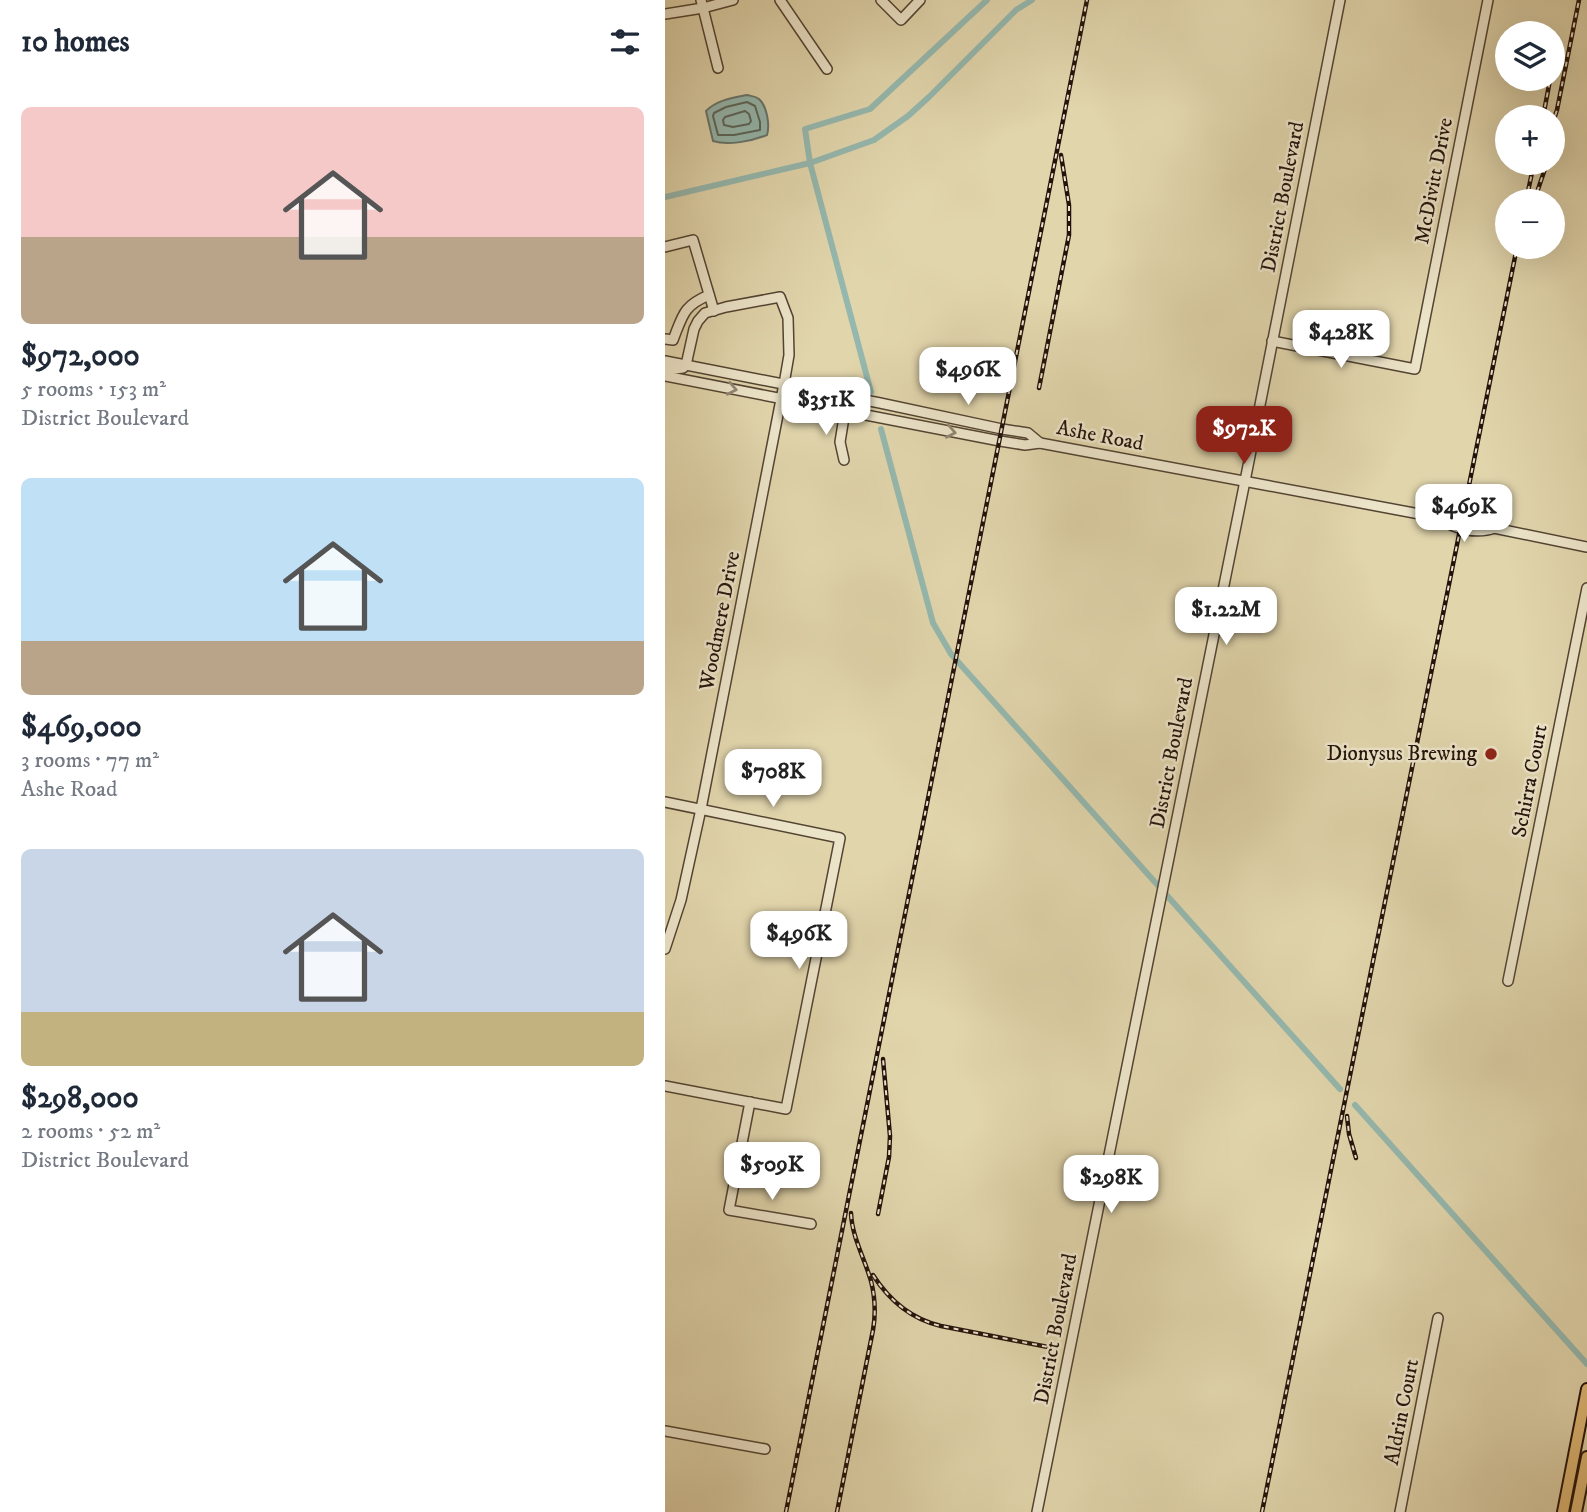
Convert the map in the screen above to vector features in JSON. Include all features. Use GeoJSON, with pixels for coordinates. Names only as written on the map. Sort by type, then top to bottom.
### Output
{"type":"FeatureCollection","features":[{"type":"Feature","properties":{"kind":"main road"},"geometry":{"type":"LineString","coordinates":[[1586,1394],[1587,1418]]}},
{"type":"Feature","properties":{"kind":"main road"},"geometry":{"type":"LineString","coordinates":[[1563,1512],[1586,1394]]}},
{"type":"Feature","properties":{"kind":"main road"},"geometry":{"type":"LineString","coordinates":[[1575,1512],[1587,1457]]}},
{"type":"Feature","properties":{"kind":"main road"},"geometry":{"type":"LineString","coordinates":[[1572,1467],[1576,1476],[1575,1512]]}},
{"type":"Feature","properties":{"kind":"street"},"geometry":{"type":"LineString","coordinates":[[665,14],[702,4],[733,0]]}},
{"type":"Feature","properties":{"kind":"street"},"geometry":{"type":"LineString","coordinates":[[781,0],[827,69]]}},
{"type":"Feature","properties":{"kind":"street"},"geometry":{"type":"LineString","coordinates":[[881,0],[901,20],[920,0]]}},
{"type":"Feature","properties":{"kind":"street","name":"District Boulevard"},"geometry":{"type":"LineString","coordinates":[[1037,1512],[1340,0]]}},
{"type":"Feature","properties":{"kind":"street","name":"McDivitt Drive"},"geometry":{"type":"LineString","coordinates":[[1272,341],[1415,369],[1488,0]]}},
{"type":"Feature","properties":{"kind":"street"},"geometry":{"type":"LineString","coordinates":[[702,4],[718,68]]}},
{"type":"Feature","properties":{"kind":"street"},"geometry":{"type":"LineString","coordinates":[[665,247],[693,240],[714,311],[705,313],[698,321],[686,365],[681,369],[665,368]]}},
{"type":"Feature","properties":{"kind":"street"},"geometry":{"type":"LineString","coordinates":[[665,339],[673,340],[685,310],[697,300],[709,295]]}},
{"type":"Feature","properties":{"kind":"street","name":"Woodmere Drive"},"geometry":{"type":"LineString","coordinates":[[665,949],[681,900],[701,809],[789,355],[788,318],[780,297],[714,311]]}},
{"type":"Feature","properties":{"kind":"street","name":"Ashe Road"},"geometry":{"type":"LineString","coordinates":[[665,361],[1028,433],[1040,443]]}},
{"type":"Feature","properties":{"kind":"street","name":"Ashe Road"},"geometry":{"type":"LineString","coordinates":[[665,376],[1025,445],[1040,443],[1441,519],[1451,515],[1464,517],[1487,522],[1494,528],[1587,547]]}},
{"type":"Feature","properties":{"kind":"street"},"geometry":{"type":"LineString","coordinates":[[844,460],[840,442],[845,411]]}},
{"type":"Feature","properties":{"kind":"street","name":"Schirra Court"},"geometry":{"type":"LineString","coordinates":[[1508,981],[1587,588]]}},
{"type":"Feature","properties":{"kind":"street"},"geometry":{"type":"LineString","coordinates":[[665,802],[840,838],[786,1109],[665,1086]]}},
{"type":"Feature","properties":{"kind":"street"},"geometry":{"type":"LineString","coordinates":[[750,1102],[729,1210],[811,1224]]}},
{"type":"Feature","properties":{"kind":"street","name":"Aldrin Court"},"geometry":{"type":"LineString","coordinates":[[1400,1512],[1438,1318]]}},
{"type":"Feature","properties":{"kind":"street"},"geometry":{"type":"LineString","coordinates":[[665,1431],[765,1449]]}},
{"type":"Feature","properties":{"kind":"water"},"geometry":{"type":"Polygon","coordinates":[[[747,95],[757,98],[764,106],[768,121],[767,135],[740,142],[713,141],[706,111],[730,98],[747,95]]]}},
{"type":"Feature","properties":{"kind":"waterway"},"geometry":{"type":"LineString","coordinates":[[871,392],[810,163],[805,129],[870,109],[987,0]]}},
{"type":"Feature","properties":{"kind":"waterway"},"geometry":{"type":"LineString","coordinates":[[665,197],[810,163],[874,140],[908,116],[1016,10],[1032,0]]}},
{"type":"Feature","properties":{"kind":"waterway"},"geometry":{"type":"LineString","coordinates":[[881,429],[933,623],[951,654],[1340,1089]]}},
{"type":"Feature","properties":{"kind":"waterway"},"geometry":{"type":"LineString","coordinates":[[1355,1105],[1587,1364]]}},
{"type":"Feature","properties":{"kind":"railway"},"geometry":{"type":"LineString","coordinates":[[786,1512],[1087,0]]}},
{"type":"Feature","properties":{"kind":"railway"},"geometry":{"type":"LineString","coordinates":[[1558,105],[1579,0]]}},
{"type":"Feature","properties":{"kind":"railway"},"geometry":{"type":"LineString","coordinates":[[1545,105],[1548,91]]}},
{"type":"Feature","properties":{"kind":"railway"},"geometry":{"type":"LineString","coordinates":[[1039,388],[1069,235],[1069,205],[1061,155]]}},
{"type":"Feature","properties":{"kind":"railway"},"geometry":{"type":"LineString","coordinates":[[1529,189],[1531,175]]}},
{"type":"Feature","properties":{"kind":"railway"},"geometry":{"type":"LineString","coordinates":[[1538,189],[1543,175]]}},
{"type":"Feature","properties":{"kind":"railway"},"geometry":{"type":"LineString","coordinates":[[1262,1512],[1515,259]]}},
{"type":"Feature","properties":{"kind":"railway"},"geometry":{"type":"LineString","coordinates":[[878,1214],[889,1157],[890,1136],[883,1059]]}},
{"type":"Feature","properties":{"kind":"railway"},"geometry":{"type":"LineString","coordinates":[[1347,1116],[1356,1158]]}},
{"type":"Feature","properties":{"kind":"railway"},"geometry":{"type":"LineString","coordinates":[[837,1512],[875,1317],[872,1287],[856,1239],[851,1213]]}},
{"type":"Feature","properties":{"kind":"railway"},"geometry":{"type":"LineString","coordinates":[[873,1275],[886,1293],[920,1319],[941,1326],[1048,1347]]}},
{"type":"Feature","properties":{"kind":"place","name":"Dionysus Brewing"},"geometry":{"type":"Point","coordinates":[1491,754]}}]}
